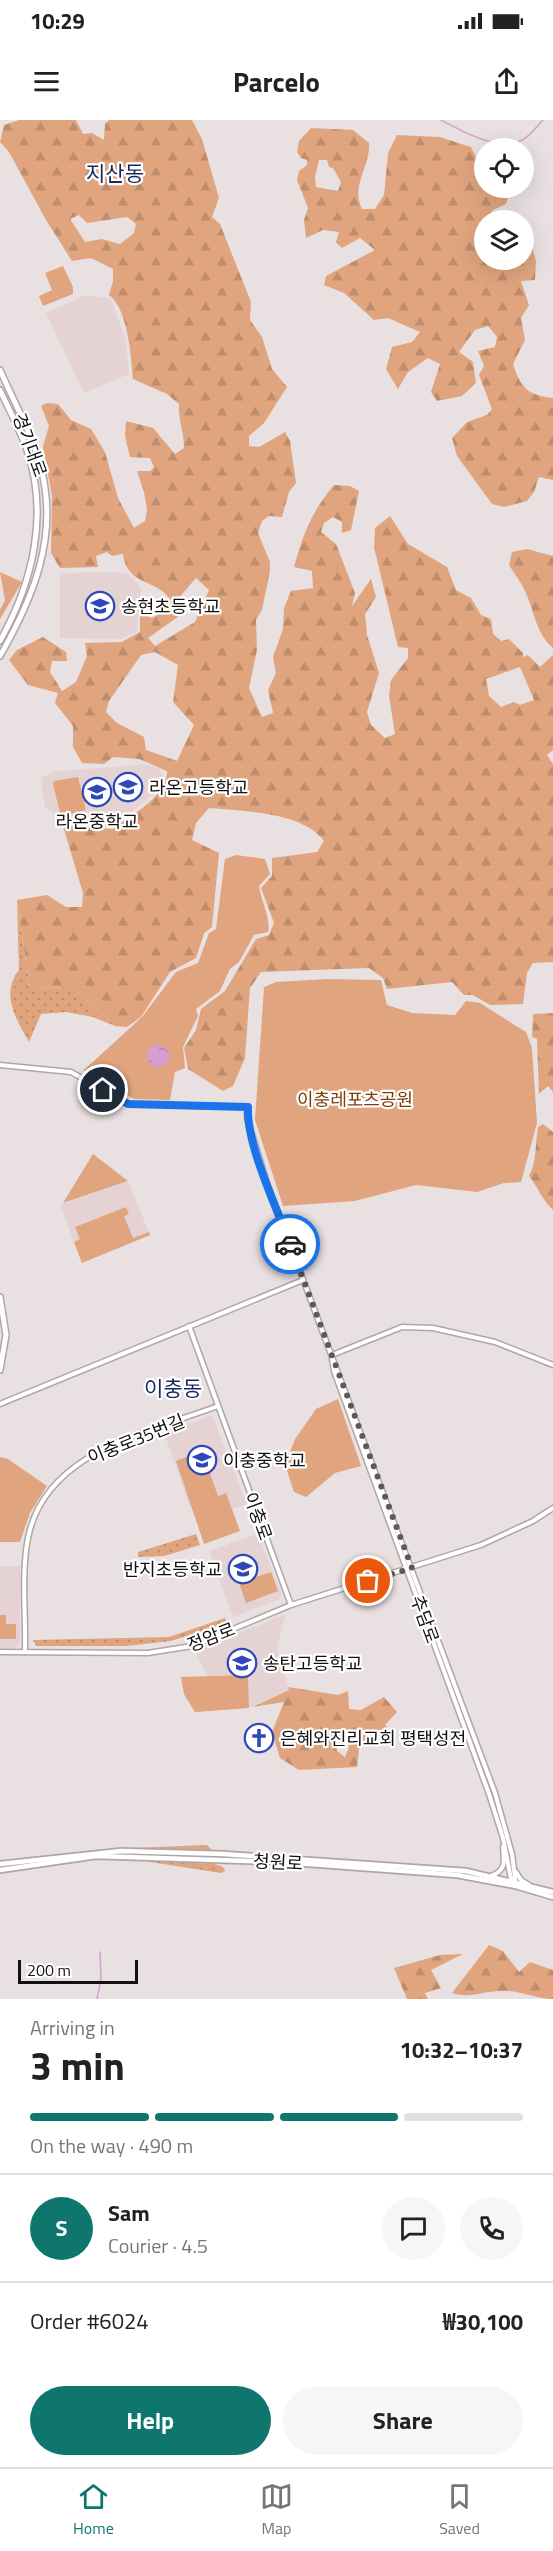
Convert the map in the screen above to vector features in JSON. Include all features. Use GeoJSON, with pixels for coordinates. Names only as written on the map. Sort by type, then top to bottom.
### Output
{"type":"FeatureCollection","features":[{"type":"Feature","properties":{"kind":"main road","name":"경기대로"},"geometry":{"type":"LineString","coordinates":[[0,370],[31,438],[41,468],[47,527],[34,589],[0,656]]}},
{"type":"Feature","properties":{"kind":"main road","name":"경기대로"},"geometry":{"type":"LineString","coordinates":[[0,390],[27,449],[33,469],[38,510],[35,552],[30,572],[0,640]]}},
{"type":"Feature","properties":{"kind":"main road"},"geometry":{"type":"LineString","coordinates":[[0,1297],[6,1335],[0,1370]]}},
{"type":"Feature","properties":{"kind":"main road","name":"청원로"},"geometry":{"type":"LineString","coordinates":[[0,1864],[86,1854],[147,1851],[438,1868],[491,1876],[553,1898]]}},
{"type":"Feature","properties":{"kind":"main road","name":"청원로"},"geometry":{"type":"LineString","coordinates":[[0,1870],[96,1856],[147,1856],[405,1870],[530,1885],[553,1892]]}},
{"type":"Feature","properties":{"kind":"street","name":"추담로"},"geometry":{"type":"LineString","coordinates":[[0,1065],[71,1072],[128,1104],[248,1107],[247,1118],[255,1148],[491,1782],[513,1863],[514,1883]]}},
{"type":"Feature","properties":{"kind":"street"},"geometry":{"type":"LineString","coordinates":[[0,1404],[75,1376],[189,1326],[303,1280]]}},
{"type":"Feature","properties":{"kind":"street","name":"이충로"},"geometry":{"type":"LineString","coordinates":[[189,1326],[291,1605]]}},
{"type":"Feature","properties":{"kind":"street"},"geometry":{"type":"LineString","coordinates":[[332,1355],[402,1327],[433,1328],[495,1342],[553,1365]]}},
{"type":"Feature","properties":{"kind":"street","name":"추담로"},"geometry":{"type":"LineString","coordinates":[[332,1355],[334,1371],[503,1837],[514,1883]]}},
{"type":"Feature","properties":{"kind":"street"},"geometry":{"type":"LineString","coordinates":[[0,1398],[6,1401]]}},
{"type":"Feature","properties":{"kind":"street","name":"이충로35번길"},"geometry":{"type":"LineString","coordinates":[[25,1652],[28,1539],[39,1508],[52,1490],[65,1474],[93,1453],[218,1406]]}},
{"type":"Feature","properties":{"kind":"street"},"geometry":{"type":"LineString","coordinates":[[412,1568],[481,1545],[533,1521],[553,1508]]}},
{"type":"Feature","properties":{"kind":"street","name":"정암로"},"geometry":{"type":"LineString","coordinates":[[0,1652],[148,1653],[173,1650],[192,1646],[291,1605],[412,1568]]}},
{"type":"Feature","properties":{"kind":"street"},"geometry":{"type":"LineString","coordinates":[[491,1876],[502,1871],[504,1866],[503,1837]]}},
{"type":"Feature","properties":{"kind":"street"},"geometry":{"type":"LineString","coordinates":[[513,1863],[517,1875],[530,1885]]}},
{"type":"Feature","properties":{"kind":"shaded area"},"geometry":{"type":"Polygon","coordinates":[[[86,295],[111,299],[126,341],[129,374],[84,393],[46,313],[86,295]]]}},
{"type":"Feature","properties":{"kind":"shaded area","name":"송현초등학교"},"geometry":{"type":"Polygon","coordinates":[[[60,573],[127,573],[141,588],[137,632],[120,639],[60,638],[60,573]]]}},
{"type":"Feature","properties":{"kind":"shaded area"},"geometry":{"type":"Polygon","coordinates":[[[146,764],[159,769],[164,780],[157,791],[113,827],[69,823],[45,808],[41,778],[52,772],[146,764]]]}},
{"type":"Feature","properties":{"kind":"shaded area"},"geometry":{"type":"Polygon","coordinates":[[[128,1181],[150,1235],[82,1263],[60,1205],[128,1181]]]}},
{"type":"Feature","properties":{"kind":"shaded area","name":"이충중학교"},"geometry":{"type":"Polygon","coordinates":[[[212,1415],[247,1504],[232,1509],[226,1494],[190,1507],[164,1433],[212,1415]]]}},
{"type":"Feature","properties":{"kind":"shaded area","name":"반지초등학교"},"geometry":{"type":"Polygon","coordinates":[[[258,1534],[282,1595],[278,1600],[233,1617],[209,1551],[258,1534]]]}},
{"type":"Feature","properties":{"kind":"shaded area"},"geometry":{"type":"Polygon","coordinates":[[[0,1566],[20,1566],[20,1643],[16,1648],[0,1648],[0,1566]]]}},
{"type":"Feature","properties":{"kind":"shaded area","name":"송탄고등학교"},"geometry":{"type":"Polygon","coordinates":[[[286,1614],[277,1646],[289,1690],[253,1707],[195,1712],[184,1694],[181,1677],[207,1676],[195,1651],[286,1614]]]}},
{"type":"Feature","properties":{"kind":"green space"},"geometry":{"type":"Polygon","coordinates":[[[19,120],[76,120],[83,134],[92,133],[104,140],[105,124],[109,120],[192,120],[202,139],[219,198],[212,217],[220,224],[251,302],[250,320],[262,337],[272,369],[287,387],[264,423],[249,436],[249,446],[259,447],[285,432],[290,441],[296,483],[289,492],[282,517],[269,516],[262,521],[258,533],[270,562],[270,571],[262,610],[256,620],[257,650],[249,688],[262,717],[273,713],[268,690],[276,673],[273,657],[283,629],[284,608],[291,591],[313,588],[312,571],[294,567],[314,514],[334,485],[350,486],[359,491],[351,530],[342,533],[342,522],[333,517],[324,523],[321,532],[336,544],[355,593],[352,606],[371,579],[376,597],[365,614],[367,635],[379,673],[367,712],[371,725],[385,738],[395,734],[389,696],[391,680],[408,658],[408,648],[398,647],[374,547],[375,528],[390,516],[408,544],[447,567],[456,590],[471,598],[481,615],[491,619],[493,634],[501,641],[509,639],[523,653],[523,657],[528,655],[540,667],[553,655],[553,750],[547,755],[553,764],[553,962],[533,963],[527,973],[523,1004],[490,1005],[473,995],[464,995],[452,982],[387,989],[383,978],[369,968],[261,972],[250,988],[245,1058],[233,1086],[223,1091],[188,1069],[184,1048],[196,1030],[201,1009],[225,991],[256,939],[269,935],[274,923],[261,888],[272,876],[272,858],[317,852],[324,841],[314,831],[287,819],[255,812],[209,808],[196,823],[192,840],[219,853],[212,927],[204,933],[196,958],[170,972],[141,1017],[127,1027],[115,1026],[71,987],[30,988],[17,900],[47,895],[66,907],[82,907],[83,893],[63,826],[113,829],[155,797],[162,789],[167,771],[139,759],[113,757],[104,764],[82,763],[73,747],[73,726],[55,703],[58,693],[28,685],[9,660],[17,650],[43,637],[66,652],[67,661],[52,661],[50,672],[62,691],[76,682],[87,656],[85,643],[122,642],[140,632],[140,613],[152,618],[166,610],[170,599],[164,592],[130,572],[123,554],[112,556],[107,552],[96,556],[98,567],[60,568],[51,553],[52,496],[43,446],[49,426],[41,406],[47,403],[58,404],[71,420],[91,429],[105,452],[118,498],[134,528],[145,521],[147,510],[137,471],[150,471],[154,467],[150,458],[130,457],[125,436],[126,421],[153,428],[175,454],[184,448],[179,404],[167,394],[133,379],[130,346],[124,322],[115,302],[109,295],[113,281],[113,269],[91,258],[72,261],[46,220],[9,152],[0,142],[4,125],[19,120]],[[79,215],[70,219],[85,242],[102,239],[120,244],[134,233],[136,224],[127,217],[87,223],[79,215]],[[196,578],[178,599],[182,614],[148,638],[155,646],[195,622],[209,590],[196,578]],[[155,652],[141,655],[109,701],[106,712],[117,723],[144,737],[146,750],[177,761],[194,725],[173,702],[178,665],[155,652]],[[520,667],[486,679],[489,696],[501,707],[514,702],[520,705],[534,700],[520,667]]]}},
{"type":"Feature","properties":{"kind":"green space"},"geometry":{"type":"Polygon","coordinates":[[[311,128],[353,130],[369,143],[367,160],[359,184],[359,200],[362,209],[375,209],[384,195],[388,153],[397,135],[440,137],[471,147],[474,153],[474,198],[508,198],[506,204],[493,210],[474,210],[474,270],[534,270],[534,254],[536,261],[535,280],[521,281],[529,305],[521,318],[525,340],[513,364],[526,389],[537,395],[553,398],[553,480],[539,477],[534,492],[527,501],[504,507],[492,504],[457,456],[452,438],[467,422],[487,415],[492,409],[479,375],[484,366],[478,351],[495,347],[497,337],[488,326],[475,330],[459,352],[473,362],[476,383],[462,396],[437,401],[431,392],[440,364],[428,358],[408,372],[398,389],[386,369],[392,347],[412,342],[420,332],[388,318],[374,320],[344,293],[324,285],[326,276],[375,250],[360,238],[342,248],[336,242],[339,232],[323,230],[306,238],[304,220],[308,208],[297,180],[299,171],[307,165],[307,160],[301,158],[297,152],[299,141],[311,128]],[[319,160],[315,177],[316,187],[338,191],[341,182],[333,168],[329,167],[327,160],[319,160]]]}},
{"type":"Feature","properties":{"kind":"green space"},"geometry":{"type":"Polygon","coordinates":[[[63,266],[73,287],[73,294],[43,306],[39,296],[52,290],[45,273],[63,266]]]}},
{"type":"Feature","properties":{"kind":"green space"},"geometry":{"type":"Polygon","coordinates":[[[527,549],[553,556],[553,648],[542,635],[524,589],[509,565],[512,552],[527,549]]]}},
{"type":"Feature","properties":{"kind":"green space"},"geometry":{"type":"Polygon","coordinates":[[[0,572],[22,582],[0,619],[0,610],[5,600],[0,572]]]}},
{"type":"Feature","properties":{"kind":"green space"},"geometry":{"type":"Polygon","coordinates":[[[78,777],[86,810],[61,817],[54,781],[78,777]]]}},
{"type":"Feature","properties":{"kind":"green space"},"geometry":{"type":"Polygon","coordinates":[[[236,855],[265,859],[270,874],[259,886],[268,921],[268,932],[254,935],[239,962],[230,969],[220,991],[196,1009],[198,1016],[183,1047],[185,1068],[175,1072],[170,1100],[134,1099],[84,1070],[142,1017],[176,972],[198,963],[209,933],[216,929],[225,859],[236,855]]]}},
{"type":"Feature","properties":{"kind":"green space"},"geometry":{"type":"Polygon","coordinates":[[[17,900],[30,988],[71,987],[115,1026],[93,1017],[66,1012],[41,1014],[29,1042],[15,1015],[10,997],[13,979],[19,970],[17,900]]]}},
{"type":"Feature","properties":{"kind":"green space","name":"이충레포츠공원"},"geometry":{"type":"Polygon","coordinates":[[[327,979],[381,980],[387,1005],[412,1013],[455,1015],[466,1001],[480,1003],[526,1032],[532,1048],[537,1123],[521,1182],[504,1183],[477,1192],[416,1185],[355,1201],[283,1206],[255,1120],[264,987],[276,982],[327,979]]]}},
{"type":"Feature","properties":{"kind":"green space"},"geometry":{"type":"Polygon","coordinates":[[[553,1013],[553,1092],[548,1086],[539,1094],[537,1039],[532,1037],[533,1014],[553,1013]]]}},
{"type":"Feature","properties":{"kind":"green space"},"geometry":{"type":"Polygon","coordinates":[[[543,1124],[553,1132],[553,1210],[529,1176],[535,1159],[538,1127],[543,1124]]]}},
{"type":"Feature","properties":{"kind":"green space"},"geometry":{"type":"Polygon","coordinates":[[[93,1154],[128,1181],[63,1203],[93,1154]]]}},
{"type":"Feature","properties":{"kind":"green space"},"geometry":{"type":"Polygon","coordinates":[[[126,1207],[129,1214],[124,1216],[133,1238],[149,1232],[150,1235],[82,1263],[74,1242],[80,1239],[75,1227],[126,1207]]]}},
{"type":"Feature","properties":{"kind":"green space"},"geometry":{"type":"Polygon","coordinates":[[[338,1399],[361,1466],[335,1473],[306,1497],[294,1492],[285,1465],[295,1439],[316,1409],[338,1399]]]}},
{"type":"Feature","properties":{"kind":"green space"},"geometry":{"type":"Polygon","coordinates":[[[202,1451],[218,1496],[226,1493],[240,1531],[204,1544],[176,1461],[202,1451]]]}},
{"type":"Feature","properties":{"kind":"green space"},"geometry":{"type":"Polygon","coordinates":[[[0,1457],[8,1459],[47,1486],[30,1513],[20,1542],[0,1542],[0,1457]]]}},
{"type":"Feature","properties":{"kind":"green space"},"geometry":{"type":"Polygon","coordinates":[[[196,1534],[200,1545],[164,1556],[138,1557],[138,1552],[196,1534]]]}},
{"type":"Feature","properties":{"kind":"green space"},"geometry":{"type":"Polygon","coordinates":[[[271,1572],[278,1591],[246,1603],[239,1583],[271,1572]]]}},
{"type":"Feature","properties":{"kind":"green space"},"geometry":{"type":"Polygon","coordinates":[[[0,1615],[6,1615],[6,1624],[16,1624],[16,1639],[0,1639],[0,1615]]]}},
{"type":"Feature","properties":{"kind":"green space"},"geometry":{"type":"Polygon","coordinates":[[[225,1618],[227,1623],[171,1641],[126,1646],[36,1646],[33,1640],[169,1637],[225,1618]]]}},
{"type":"Feature","properties":{"kind":"green space"},"geometry":{"type":"Polygon","coordinates":[[[248,1675],[249,1708],[195,1712],[184,1694],[181,1677],[248,1675]]]}},
{"type":"Feature","properties":{"kind":"green space"},"geometry":{"type":"Polygon","coordinates":[[[288,1687],[338,1695],[348,1691],[349,1709],[361,1710],[384,1697],[397,1712],[385,1725],[389,1730],[359,1749],[357,1767],[299,1770],[280,1758],[272,1732],[284,1702],[253,1707],[289,1690],[288,1687]],[[346,1736],[336,1738],[337,1751],[345,1757],[349,1747],[346,1736]]]}},
{"type":"Feature","properties":{"kind":"green space"},"geometry":{"type":"Polygon","coordinates":[[[207,1845],[212,1850],[132,1848],[207,1845]]]}},
{"type":"Feature","properties":{"kind":"green space"},"geometry":{"type":"Polygon","coordinates":[[[144,1861],[215,1864],[223,1867],[225,1871],[221,1873],[144,1861]]]}},
{"type":"Feature","properties":{"kind":"green space"},"geometry":{"type":"Polygon","coordinates":[[[489,1945],[503,1951],[519,1972],[530,1962],[553,1970],[553,1999],[509,1991],[470,1995],[452,1993],[489,1945]]]}},
{"type":"Feature","properties":{"kind":"green space"},"geometry":{"type":"Polygon","coordinates":[[[463,1954],[431,1970],[441,1988],[425,1993],[428,1999],[407,1999],[394,1968],[440,1955],[463,1954]]]}},
{"type":"Feature","properties":{"kind":"water"},"geometry":{"type":"Polygon","coordinates":[[[158,1045],[168,1052],[169,1056],[162,1066],[158,1067],[148,1060],[147,1056],[154,1046],[158,1045]]]}},
{"type":"Feature","properties":{"kind":"waterway"},"geometry":{"type":"LineString","coordinates":[[441,120],[480,139],[503,144],[522,140],[543,120]]}},
{"type":"Feature","properties":{"kind":"waterway"},"geometry":{"type":"LineString","coordinates":[[97,1999],[101,1979],[100,1952]]}},
{"type":"Feature","properties":{"kind":"way so far"},"geometry":{"type":"LineString","coordinates":[[290,1244],[339,1369],[412,1568],[368,1581]]}},
{"type":"Feature","properties":{"kind":"place","name":"송현초등학교"},"geometry":{"type":"Point","coordinates":[100,606]}},
{"type":"Feature","properties":{"kind":"place","name":"라온고등학교"},"geometry":{"type":"Point","coordinates":[128,787]}},
{"type":"Feature","properties":{"kind":"place","name":"라온중학교"},"geometry":{"type":"Point","coordinates":[97,792]}},
{"type":"Feature","properties":{"kind":"place","name":"이충중학교"},"geometry":{"type":"Point","coordinates":[202,1460]}},
{"type":"Feature","properties":{"kind":"place","name":"반지초등학교"},"geometry":{"type":"Point","coordinates":[243,1569]}},
{"type":"Feature","properties":{"kind":"place","name":"송탄고등학교"},"geometry":{"type":"Point","coordinates":[242,1663]}},
{"type":"Feature","properties":{"kind":"place","name":"은혜와진리교회 평택성전"},"geometry":{"type":"Point","coordinates":[259,1738]}},
{"type":"Feature","properties":{"kind":"district","name":"지산동"},"geometry":{"type":"Point","coordinates":[115,173]}},
{"type":"Feature","properties":{"kind":"district","name":"이충동"},"geometry":{"type":"Point","coordinates":[173,1388]}},
{"type":"Feature","properties":{"kind":"route"},"geometry":{"type":"LineString","coordinates":[[103,1090],[128,1104],[248,1107],[247,1118],[255,1148],[290,1244]]}}]}
